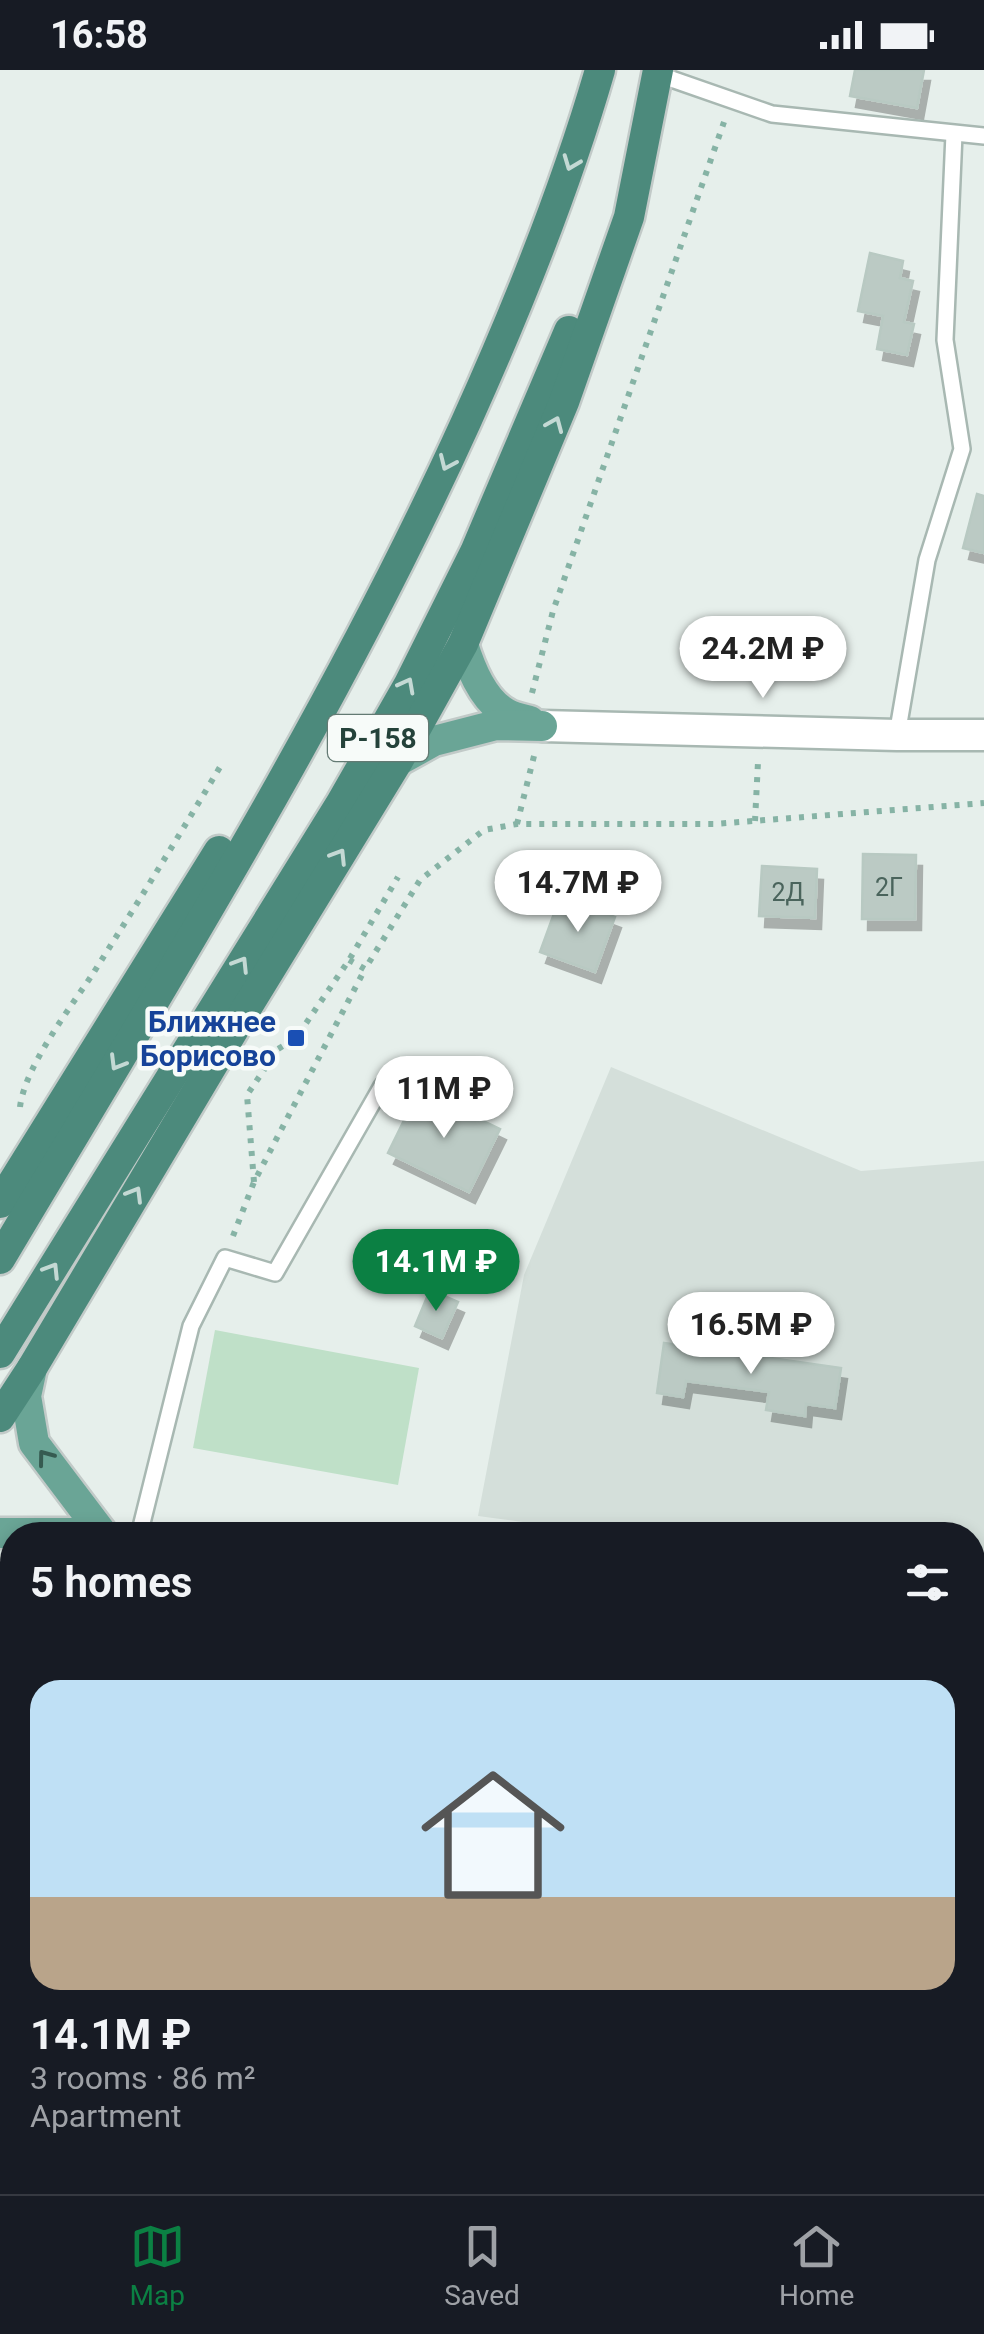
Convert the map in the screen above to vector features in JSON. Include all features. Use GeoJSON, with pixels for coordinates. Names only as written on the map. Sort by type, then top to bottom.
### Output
{"type":"FeatureCollection","features":[{"type":"Feature","properties":{"kind":"highway","name":"Р-158"},"geometry":{"type":"LineString","coordinates":[[0,1259],[244,849],[424,514],[512,319],[578,144],[600,70]]}},
{"type":"Feature","properties":{"kind":"highway","name":"Р-158"},"geometry":{"type":"LineString","coordinates":[[0,1353],[342,803],[409,684],[475,552],[564,343],[657,72]]}},
{"type":"Feature","properties":{"kind":"highway"},"geometry":{"type":"LineString","coordinates":[[0,1417],[398,761],[463,644],[564,402],[629,217],[657,72]]}},
{"type":"Feature","properties":{"kind":"highway"},"geometry":{"type":"LineString","coordinates":[[0,1203],[278,755],[357,644]]}},
{"type":"Feature","properties":{"kind":"main road"},"geometry":{"type":"LineString","coordinates":[[463,644],[471,670],[504,713],[542,726]]}},
{"type":"Feature","properties":{"kind":"main road"},"geometry":{"type":"LineString","coordinates":[[398,761],[434,741],[496,725],[542,726]]}},
{"type":"Feature","properties":{"kind":"main road"},"geometry":{"type":"LineString","coordinates":[[32,1368],[26,1396],[34,1443],[96,1522]]}},
{"type":"Feature","properties":{"kind":"street"},"geometry":{"type":"LineString","coordinates":[[542,726],[984,734]]}},
{"type":"Feature","properties":{"kind":"lane"},"geometry":{"type":"LineString","coordinates":[[657,72],[772,114],[984,136]]}},
{"type":"Feature","properties":{"kind":"lane"},"geometry":{"type":"LineString","coordinates":[[896,735],[927,560],[962,449],[945,340],[954,134]]}},
{"type":"Feature","properties":{"kind":"lane"},"geometry":{"type":"LineString","coordinates":[[142,1522],[191,1326],[225,1258],[275,1273],[382,1086]]}},
{"type":"Feature","properties":{"kind":"path"},"geometry":{"type":"LineString","coordinates":[[531,696],[553,611],[731,100]]}},
{"type":"Feature","properties":{"kind":"path"},"geometry":{"type":"LineString","coordinates":[[755,820],[760,731]]}},
{"type":"Feature","properties":{"kind":"path"},"geometry":{"type":"LineString","coordinates":[[20,1110],[22,1096],[41,1056],[220,767]]}},
{"type":"Feature","properties":{"kind":"path"},"geometry":{"type":"LineString","coordinates":[[225,1258],[254,1182],[365,969],[420,880],[484,830],[517,824],[714,824],[984,803]]}},
{"type":"Feature","properties":{"kind":"path"},"geometry":{"type":"LineString","coordinates":[[254,1182],[247,1095],[278,1049],[296,1038],[398,877]]}},
{"type":"Feature","properties":{"kind":"path"},"geometry":{"type":"LineString","coordinates":[[348,960],[365,969]]}},
{"type":"Feature","properties":{"kind":"shaded area"},"geometry":{"type":"Polygon","coordinates":[[[611,1067],[861,1171],[984,1161],[984,1522],[523,1522],[478,1516],[524,1275],[611,1067]]]}},
{"type":"Feature","properties":{"kind":"green space"},"geometry":{"type":"Polygon","coordinates":[[[215,1330],[419,1368],[398,1485],[193,1448],[215,1330]]]}},
{"type":"Feature","properties":{"kind":"building"},"geometry":{"type":"Polygon","coordinates":[[[855,70],[924,70],[917,108],[850,96],[855,70]]]}},
{"type":"Feature","properties":{"kind":"building"},"geometry":{"type":"Polygon","coordinates":[[[870,253],[903,261],[900,278],[913,281],[904,322],[914,324],[907,355],[877,349],[883,316],[858,311],[870,253]]]}},
{"type":"Feature","properties":{"kind":"building"},"geometry":{"type":"Polygon","coordinates":[[[977,494],[984,496],[984,553],[963,548],[977,494]]]}},
{"type":"Feature","properties":{"kind":"building"},"geometry":{"type":"Polygon","coordinates":[[[863,854],[916,855],[915,919],[862,919],[863,854]]]}},
{"type":"Feature","properties":{"kind":"building"},"geometry":{"type":"Polygon","coordinates":[[[762,866],[817,869],[815,918],[759,916],[762,866]]]}},
{"type":"Feature","properties":{"kind":"building"},"geometry":{"type":"Polygon","coordinates":[[[560,897],[615,917],[595,972],[540,952],[560,897]]]}},
{"type":"Feature","properties":{"kind":"building"},"geometry":{"type":"Polygon","coordinates":[[[419,1090],[500,1129],[469,1192],[388,1153],[419,1090]]]}},
{"type":"Feature","properties":{"kind":"building"},"geometry":{"type":"Polygon","coordinates":[[[430,1290],[458,1302],[442,1338],[415,1326],[430,1290]]]}},
{"type":"Feature","properties":{"kind":"building"},"geometry":{"type":"Polygon","coordinates":[[[664,1343],[841,1368],[835,1408],[806,1404],[805,1416],[766,1410],[769,1392],[686,1381],[683,1397],[657,1393],[664,1343]]]}},
{"type":"Feature","properties":{"kind":"place","name":"Ближнее Борисово"},"geometry":{"type":"Point","coordinates":[296,1038]}}]}
